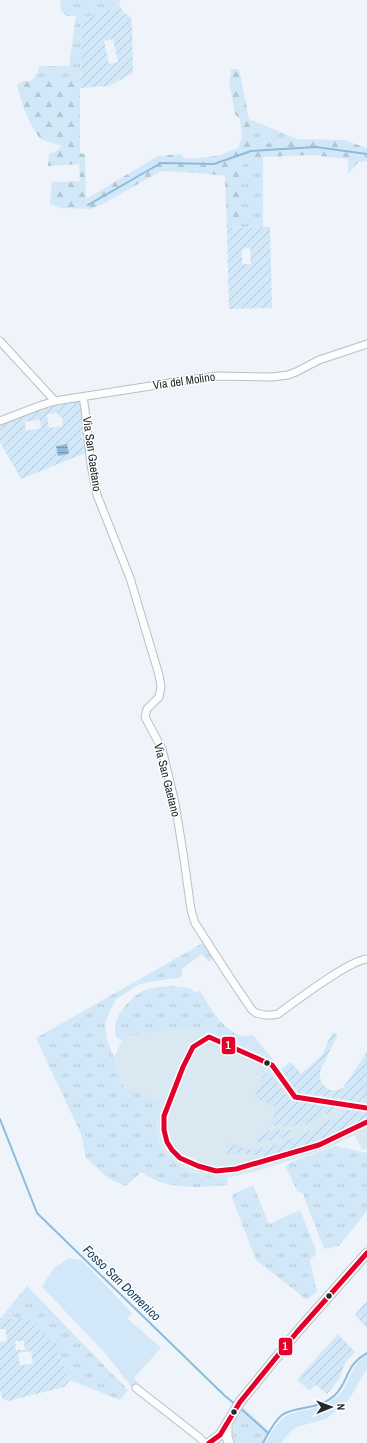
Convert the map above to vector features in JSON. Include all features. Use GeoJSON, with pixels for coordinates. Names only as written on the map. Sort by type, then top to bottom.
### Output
{"type":"FeatureCollection","features":[{"type":"Feature","properties":{"kind":"main road"},"geometry":{"type":"LineString","coordinates":[[208,1441],[227,1425],[238,1406],[297,1332],[367,1253]]}},
{"type":"Feature","properties":{"kind":"main road"},"geometry":{"type":"LineString","coordinates":[[227,1425],[227,1437],[229,1443]]}},
{"type":"Feature","properties":{"kind":"main road"},"geometry":{"type":"LineString","coordinates":[[208,1441],[223,1439],[229,1443]]}},
{"type":"Feature","properties":{"kind":"street"},"geometry":{"type":"LineString","coordinates":[[0,341],[55,401]]}},
{"type":"Feature","properties":{"kind":"street","name":"Via del Molino"},"geometry":{"type":"LineString","coordinates":[[0,421],[55,401],[218,376],[272,377],[288,375],[319,360],[367,344]]}},
{"type":"Feature","properties":{"kind":"street","name":"Via San Gaetano"},"geometry":{"type":"LineString","coordinates":[[83,397],[91,465],[97,496],[130,578],[159,675],[161,687],[159,698],[147,710],[145,716],[162,750],[174,803],[184,859],[190,910],[195,924],[252,1010],[262,1015],[269,1016],[278,1014],[348,967],[361,960],[367,959]]}},
{"type":"Feature","properties":{"kind":"street"},"geometry":{"type":"LineString","coordinates":[[136,1388],[208,1441]]}},
{"type":"Feature","properties":{"kind":"shaded area"},"geometry":{"type":"Polygon","coordinates":[[[193,1030],[211,1033],[272,1058],[297,1092],[367,1103],[367,1149],[362,1150],[355,1135],[323,1150],[253,1172],[227,1178],[211,1177],[186,1169],[175,1163],[167,1155],[161,1145],[158,1131],[158,1116],[162,1102],[124,1089],[114,1057],[122,1041],[137,1034],[193,1030]]]}},
{"type":"Feature","properties":{"kind":"green space"},"geometry":{"type":"Polygon","coordinates":[[[60,0],[121,0],[119,5],[104,13],[82,18],[80,81],[31,81],[38,73],[39,66],[69,66],[76,16],[67,16],[61,11],[60,0]]]}},
{"type":"Feature","properties":{"kind":"green space"},"geometry":{"type":"Polygon","coordinates":[[[119,5],[124,13],[129,15],[132,21],[133,73],[109,86],[80,88],[82,18],[104,13],[119,5]],[[113,39],[104,41],[109,64],[118,62],[113,39]]]}},
{"type":"Feature","properties":{"kind":"green space"},"geometry":{"type":"Polygon","coordinates":[[[230,69],[239,69],[255,143],[264,144],[297,139],[344,140],[367,148],[367,161],[358,162],[348,174],[348,159],[312,155],[263,157],[247,160],[239,168],[239,227],[227,228],[225,176],[161,171],[103,204],[90,209],[60,208],[50,204],[52,182],[80,181],[79,164],[48,166],[49,154],[58,150],[62,146],[40,139],[26,113],[17,85],[23,81],[80,81],[80,153],[85,154],[86,199],[158,156],[181,154],[186,159],[217,156],[238,148],[242,138],[240,119],[235,114],[229,81],[231,73],[230,69]]]}},
{"type":"Feature","properties":{"kind":"green space"},"geometry":{"type":"Polygon","coordinates":[[[249,119],[297,139],[264,144],[255,143],[249,119]]]}},
{"type":"Feature","properties":{"kind":"green space"},"geometry":{"type":"Polygon","coordinates":[[[263,157],[263,227],[239,227],[239,168],[247,160],[263,157]]]}},
{"type":"Feature","properties":{"kind":"green space"},"geometry":{"type":"Polygon","coordinates":[[[270,227],[272,308],[229,309],[227,228],[270,227]],[[250,248],[242,249],[242,264],[251,264],[250,248]]]}},
{"type":"Feature","properties":{"kind":"green space"},"geometry":{"type":"Polygon","coordinates":[[[75,402],[81,403],[85,434],[81,436],[82,439],[87,438],[88,452],[21,479],[0,442],[0,425],[36,411],[75,402]],[[57,413],[47,414],[49,428],[63,426],[62,416],[58,417],[57,413]],[[40,420],[25,422],[26,431],[41,428],[40,420]]]}},
{"type":"Feature","properties":{"kind":"green space"},"geometry":{"type":"Polygon","coordinates":[[[203,943],[213,959],[209,962],[202,954],[182,969],[182,975],[179,978],[140,984],[116,999],[105,1022],[107,1040],[124,1088],[162,1102],[158,1120],[158,1135],[162,1148],[170,1158],[181,1167],[210,1176],[227,1178],[228,1185],[194,1187],[172,1185],[150,1178],[141,1172],[126,1186],[108,1178],[86,1158],[81,1134],[36,1038],[203,943]]]}},
{"type":"Feature","properties":{"kind":"green space"},"geometry":{"type":"Polygon","coordinates":[[[171,986],[189,988],[195,992],[200,991],[210,1008],[223,1024],[234,1032],[235,1043],[211,1033],[193,1030],[137,1034],[122,1041],[117,1038],[115,1029],[117,1018],[132,999],[148,989],[171,986]]]}},
{"type":"Feature","properties":{"kind":"green space"},"geometry":{"type":"Polygon","coordinates":[[[234,1032],[241,1036],[253,1035],[272,1058],[235,1043],[234,1032]]]}},
{"type":"Feature","properties":{"kind":"green space"},"geometry":{"type":"Polygon","coordinates":[[[332,1033],[338,1034],[320,1071],[323,1085],[329,1090],[338,1090],[343,1088],[367,1052],[367,1103],[297,1092],[281,1069],[291,1062],[301,1074],[322,1055],[332,1033]]]}},
{"type":"Feature","properties":{"kind":"green space"},"geometry":{"type":"Polygon","coordinates":[[[269,1072],[290,1100],[333,1107],[333,1110],[307,1124],[286,1126],[270,1125],[277,1107],[254,1098],[263,1076],[269,1072]]]}},
{"type":"Feature","properties":{"kind":"green space"},"geometry":{"type":"Polygon","coordinates":[[[348,1110],[367,1113],[367,1118],[319,1140],[275,1155],[262,1156],[241,1153],[230,1154],[224,1152],[228,1142],[239,1147],[251,1149],[262,1148],[288,1141],[348,1110]]]}},
{"type":"Feature","properties":{"kind":"green space"},"geometry":{"type":"Polygon","coordinates":[[[271,1130],[294,1130],[295,1132],[288,1136],[259,1143],[256,1137],[271,1130]]]}},
{"type":"Feature","properties":{"kind":"green space"},"geometry":{"type":"Polygon","coordinates":[[[335,1146],[367,1153],[367,1211],[339,1246],[324,1249],[303,1194],[297,1191],[286,1167],[291,1162],[335,1146]]]}},
{"type":"Feature","properties":{"kind":"green space"},"geometry":{"type":"Polygon","coordinates":[[[253,1185],[269,1224],[300,1210],[316,1250],[316,1254],[310,1260],[317,1292],[307,1300],[256,1260],[232,1198],[233,1194],[253,1185]]]}},
{"type":"Feature","properties":{"kind":"green space"},"geometry":{"type":"Polygon","coordinates":[[[69,1258],[82,1260],[132,1313],[127,1318],[161,1348],[134,1378],[139,1384],[134,1390],[104,1352],[42,1287],[53,1269],[69,1258]]]}},
{"type":"Feature","properties":{"kind":"green space"},"geometry":{"type":"Polygon","coordinates":[[[27,1286],[128,1390],[120,1400],[70,1380],[54,1345],[20,1318],[0,1319],[27,1286]]]}},
{"type":"Feature","properties":{"kind":"green space"},"geometry":{"type":"Polygon","coordinates":[[[367,1301],[367,1328],[355,1315],[367,1301]]]}},
{"type":"Feature","properties":{"kind":"green space"},"geometry":{"type":"Polygon","coordinates":[[[20,1318],[32,1321],[54,1345],[70,1380],[64,1387],[8,1401],[3,1399],[0,1391],[0,1342],[7,1341],[5,1329],[0,1329],[0,1319],[20,1318]],[[15,1341],[16,1350],[25,1350],[24,1341],[15,1341]],[[31,1351],[18,1353],[20,1365],[33,1364],[31,1351]]]}},
{"type":"Feature","properties":{"kind":"green space"},"geometry":{"type":"Polygon","coordinates":[[[338,1334],[355,1352],[344,1364],[340,1378],[327,1394],[302,1374],[338,1334]]]}},
{"type":"Feature","properties":{"kind":"green space"},"geometry":{"type":"Polygon","coordinates":[[[367,1355],[367,1368],[350,1398],[340,1408],[326,1419],[297,1427],[290,1432],[281,1443],[266,1443],[274,1428],[286,1416],[324,1405],[337,1396],[343,1390],[355,1366],[367,1355]]]}},
{"type":"Feature","properties":{"kind":"green space"},"geometry":{"type":"Polygon","coordinates":[[[302,1374],[315,1385],[310,1391],[297,1380],[302,1374]]]}},
{"type":"Feature","properties":{"kind":"green space"},"geometry":{"type":"Polygon","coordinates":[[[241,1407],[269,1431],[262,1443],[235,1443],[233,1429],[236,1415],[241,1407]]]}},
{"type":"Feature","properties":{"kind":"water"},"geometry":{"type":"Polygon","coordinates":[[[67,444],[69,454],[58,456],[56,446],[67,444]]]}},
{"type":"Feature","properties":{"kind":"waterway"},"geometry":{"type":"LineString","coordinates":[[88,205],[161,163],[214,164],[251,151],[316,147],[367,154]]}},
{"type":"Feature","properties":{"kind":"waterway","name":"Fosso San Domenico"},"geometry":{"type":"LineString","coordinates":[[0,1119],[37,1213],[236,1405]]}},
{"type":"Feature","properties":{"kind":"waterway"},"geometry":{"type":"LineString","coordinates":[[263,1443],[274,1424],[282,1415],[294,1410],[321,1404],[334,1396],[343,1385],[354,1363],[367,1353]]}},
{"type":"Feature","properties":{"kind":"waterway","name":"Fosso San Domenico"},"geometry":{"type":"LineString","coordinates":[[239,1407],[268,1433]]}},
{"type":"Feature","properties":{"kind":"transit line","name":"1"},"geometry":{"type":"LineString","coordinates":[[367,1108],[295,1097],[272,1065],[209,1037],[193,1047],[183,1067],[164,1116],[164,1130],[167,1142],[180,1158],[198,1166],[216,1171],[236,1169],[319,1145],[367,1122]]}},
{"type":"Feature","properties":{"kind":"transit line","name":"1"},"geometry":{"type":"LineString","coordinates":[[209,1443],[220,1435],[240,1402],[297,1332],[367,1253]]}}]}
